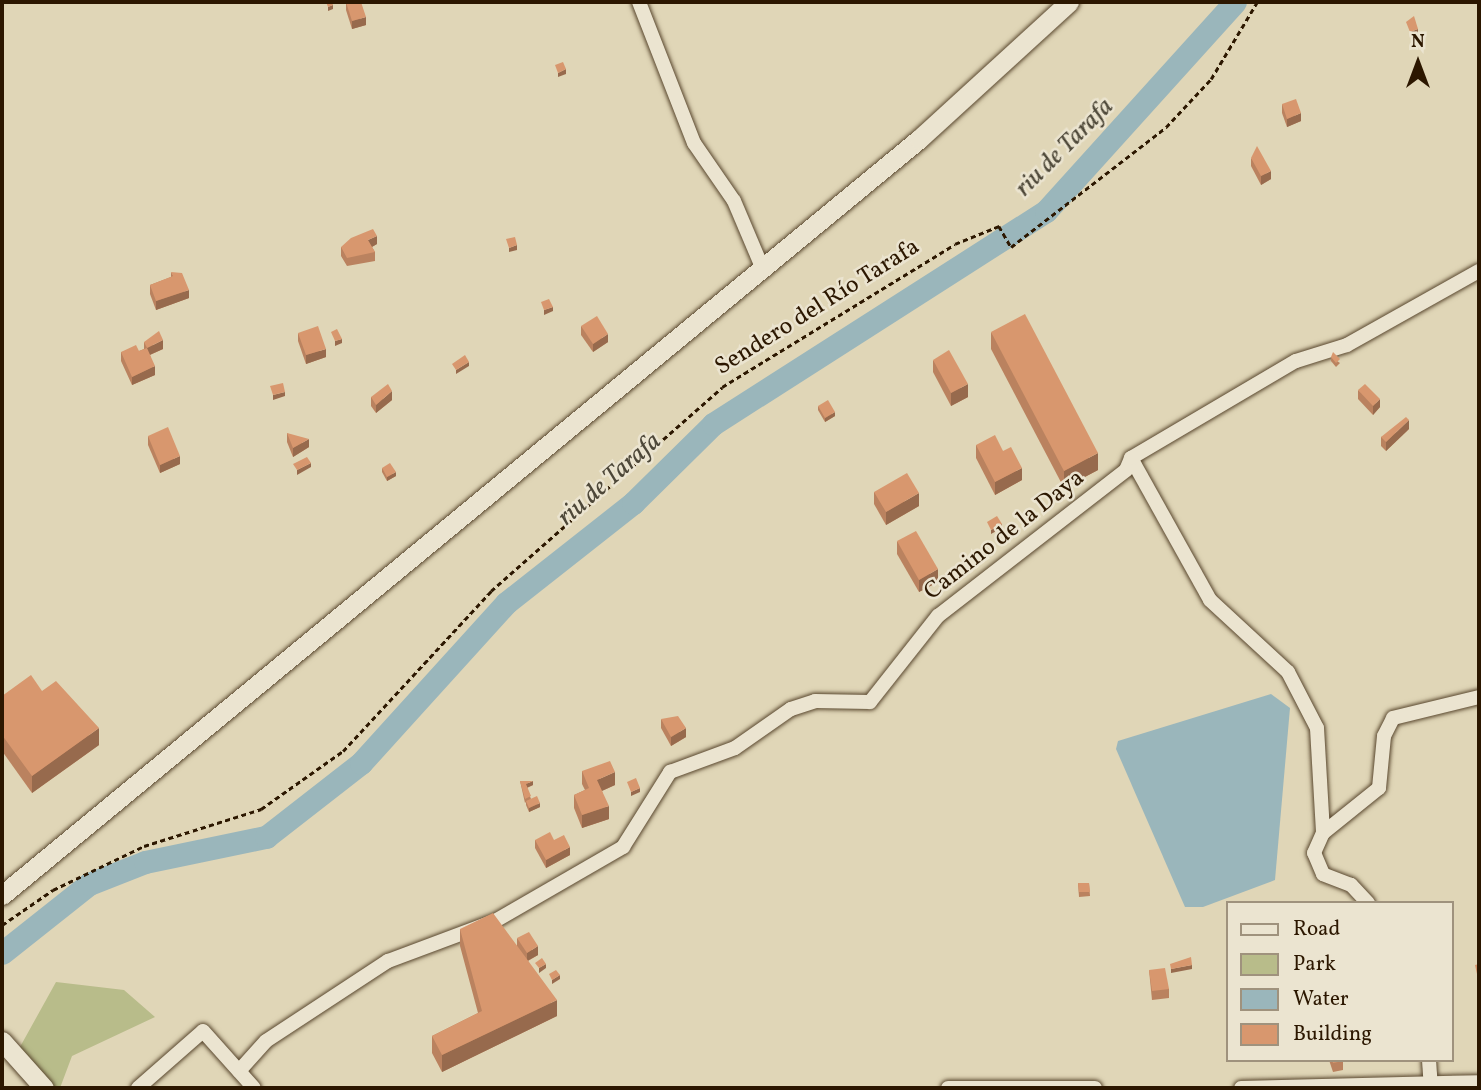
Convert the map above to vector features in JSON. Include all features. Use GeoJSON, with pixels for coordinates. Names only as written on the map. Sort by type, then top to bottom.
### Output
{"type":"FeatureCollection","features":[{"type":"Feature","properties":{"kind":"main road"},"geometry":{"type":"LineString","coordinates":[[2,893],[919,139],[1069,2]]}},
{"type":"Feature","properties":{"kind":"main road"},"geometry":{"type":"LineString","coordinates":[[2,1041],[44,1088]]}},
{"type":"Feature","properties":{"kind":"main road"},"geometry":{"type":"LineString","coordinates":[[2,1060],[27,1088]]}},
{"type":"Feature","properties":{"kind":"street"},"geometry":{"type":"LineString","coordinates":[[639,2],[694,143],[734,201],[762,267]]}},
{"type":"Feature","properties":{"kind":"street","name":"Camino de la Daya"},"geometry":{"type":"LineString","coordinates":[[239,1071],[266,1041],[388,961],[495,921],[623,846],[670,772],[735,748],[791,709],[815,701],[870,702],[938,616],[1126,470],[1131,458],[1296,361],[1357,340],[1479,271]]}},
{"type":"Feature","properties":{"kind":"street"},"geometry":{"type":"LineString","coordinates":[[1131,458],[1210,600],[1288,671],[1317,728],[1323,833]]}},
{"type":"Feature","properties":{"kind":"street"},"geometry":{"type":"LineString","coordinates":[[1366,901],[1351,885],[1323,874],[1314,853],[1323,833],[1379,788],[1384,736],[1393,718],[1479,697]]}},
{"type":"Feature","properties":{"kind":"street"},"geometry":{"type":"LineString","coordinates":[[138,1088],[203,1031],[254,1088]]}},
{"type":"Feature","properties":{"kind":"street"},"geometry":{"type":"LineString","coordinates":[[1429,1062],[1431,1086]]}},
{"type":"Feature","properties":{"kind":"street"},"geometry":{"type":"LineString","coordinates":[[1241,1088],[1431,1086],[1479,1082]]}},
{"type":"Feature","properties":{"kind":"street"},"geometry":{"type":"LineString","coordinates":[[948,1088],[1095,1088]]}},
{"type":"Feature","properties":{"kind":"path","name":"Sendero del Río Tarafa"},"geometry":{"type":"LineString","coordinates":[[2,925],[53,890],[144,846],[261,809],[343,751],[491,591],[722,387],[955,244],[999,226],[1012,247],[1166,127],[1211,79],[1257,2]]}},
{"type":"Feature","properties":{"kind":"green space"},"geometry":{"type":"Polygon","coordinates":[[[56,982],[124,990],[155,1017],[72,1056],[60,1088],[44,1088],[15,1056],[56,982]]]}},
{"type":"Feature","properties":{"kind":"water"},"geometry":{"type":"Polygon","coordinates":[[[1271,694],[1290,708],[1275,880],[1203,907],[1185,907],[1116,749],[1118,741],[1271,694]]]}},
{"type":"Feature","properties":{"kind":"building"},"geometry":{"type":"Polygon","coordinates":[[[346,2],[361,2],[366,17],[352,21],[346,2]]]}},
{"type":"Feature","properties":{"kind":"building"},"geometry":{"type":"Polygon","coordinates":[[[1414,16],[1418,29],[1410,32],[1406,22],[1414,16]]]}},
{"type":"Feature","properties":{"kind":"building"},"geometry":{"type":"Polygon","coordinates":[[[563,62],[566,69],[558,73],[555,65],[563,62]]]}},
{"type":"Feature","properties":{"kind":"building"},"geometry":{"type":"Polygon","coordinates":[[[1296,99],[1301,113],[1287,119],[1282,104],[1296,99]]]}},
{"type":"Feature","properties":{"kind":"building"},"geometry":{"type":"Polygon","coordinates":[[[1257,146],[1271,171],[1261,176],[1251,158],[1257,146]]]}},
{"type":"Feature","properties":{"kind":"building"},"geometry":{"type":"Polygon","coordinates":[[[373,229],[377,236],[368,240],[375,252],[347,258],[341,247],[351,238],[373,229]]]}},
{"type":"Feature","properties":{"kind":"building"},"geometry":{"type":"Polygon","coordinates":[[[515,237],[517,245],[509,248],[506,239],[515,237]]]}},
{"type":"Feature","properties":{"kind":"building"},"geometry":{"type":"Polygon","coordinates":[[[171,272],[182,273],[189,290],[156,301],[150,285],[173,276],[171,272]]]}},
{"type":"Feature","properties":{"kind":"building"},"geometry":{"type":"Polygon","coordinates":[[[549,299],[553,307],[544,310],[541,302],[549,299]]]}},
{"type":"Feature","properties":{"kind":"building"},"geometry":{"type":"Polygon","coordinates":[[[1025,314],[1098,453],[1064,471],[991,332],[1025,314]]]}},
{"type":"Feature","properties":{"kind":"building"},"geometry":{"type":"Polygon","coordinates":[[[597,316],[608,334],[593,344],[581,326],[597,316]]]}},
{"type":"Feature","properties":{"kind":"building"},"geometry":{"type":"Polygon","coordinates":[[[318,326],[326,349],[306,355],[298,333],[318,326]]]}},
{"type":"Feature","properties":{"kind":"building"},"geometry":{"type":"Polygon","coordinates":[[[337,329],[342,339],[335,341],[331,332],[337,329]]]}},
{"type":"Feature","properties":{"kind":"building"},"geometry":{"type":"Polygon","coordinates":[[[159,331],[163,340],[147,348],[144,342],[159,331]]]}},
{"type":"Feature","properties":{"kind":"building"},"geometry":{"type":"Polygon","coordinates":[[[136,345],[139,351],[147,348],[155,366],[132,377],[121,352],[136,345]]]}},
{"type":"Feature","properties":{"kind":"building"},"geometry":{"type":"Polygon","coordinates":[[[949,350],[968,384],[951,393],[933,360],[949,350]]]}},
{"type":"Feature","properties":{"kind":"building"},"geometry":{"type":"Polygon","coordinates":[[[1333,352],[1340,359],[1336,363],[1331,357],[1333,352]]]}},
{"type":"Feature","properties":{"kind":"building"},"geometry":{"type":"Polygon","coordinates":[[[465,355],[469,362],[456,370],[452,364],[465,355]]]}},
{"type":"Feature","properties":{"kind":"building"},"geometry":{"type":"Polygon","coordinates":[[[283,383],[285,392],[273,395],[270,386],[283,383]]]}},
{"type":"Feature","properties":{"kind":"building"},"geometry":{"type":"Polygon","coordinates":[[[388,384],[392,391],[376,405],[371,397],[388,384]]]}},
{"type":"Feature","properties":{"kind":"building"},"geometry":{"type":"Polygon","coordinates":[[[1365,384],[1380,399],[1373,406],[1358,390],[1365,384]]]}},
{"type":"Feature","properties":{"kind":"building"},"geometry":{"type":"Polygon","coordinates":[[[828,400],[835,412],[825,418],[818,406],[828,400]]]}},
{"type":"Feature","properties":{"kind":"building"},"geometry":{"type":"Polygon","coordinates":[[[1406,417],[1409,420],[1386,442],[1381,437],[1406,417]]]}},
{"type":"Feature","properties":{"kind":"building"},"geometry":{"type":"Polygon","coordinates":[[[168,427],[180,456],[160,465],[148,436],[168,427]]]}},
{"type":"Feature","properties":{"kind":"building"},"geometry":{"type":"Polygon","coordinates":[[[287,433],[309,439],[293,448],[287,433]]]}},
{"type":"Feature","properties":{"kind":"building"},"geometry":{"type":"Polygon","coordinates":[[[995,435],[1003,451],[1011,447],[1022,468],[995,482],[976,445],[995,435]]]}},
{"type":"Feature","properties":{"kind":"building"},"geometry":{"type":"Polygon","coordinates":[[[307,457],[311,463],[297,470],[293,464],[307,457]]]}},
{"type":"Feature","properties":{"kind":"building"},"geometry":{"type":"Polygon","coordinates":[[[390,463],[396,472],[387,477],[382,468],[390,463]]]}},
{"type":"Feature","properties":{"kind":"building"},"geometry":{"type":"Polygon","coordinates":[[[907,473],[919,493],[886,512],[874,492],[907,473]]]}},
{"type":"Feature","properties":{"kind":"building"},"geometry":{"type":"Polygon","coordinates":[[[997,516],[1002,524],[991,530],[987,522],[997,516]]]}},
{"type":"Feature","properties":{"kind":"building"},"geometry":{"type":"Polygon","coordinates":[[[916,531],[938,569],[919,580],[897,541],[916,531]]]}},
{"type":"Feature","properties":{"kind":"building"},"geometry":{"type":"Polygon","coordinates":[[[31,675],[42,691],[56,681],[99,728],[32,776],[2,735],[2,696],[31,675]]]}},
{"type":"Feature","properties":{"kind":"building"},"geometry":{"type":"Polygon","coordinates":[[[678,716],[686,728],[671,737],[661,719],[678,716]]]}},
{"type":"Feature","properties":{"kind":"building"},"geometry":{"type":"Polygon","coordinates":[[[610,761],[615,772],[597,780],[609,806],[582,815],[574,795],[589,788],[582,771],[610,761]]]}},
{"type":"Feature","properties":{"kind":"building"},"geometry":{"type":"Polygon","coordinates":[[[636,778],[640,788],[631,792],[627,782],[636,778]]]}},
{"type":"Feature","properties":{"kind":"building"},"geometry":{"type":"Polygon","coordinates":[[[520,781],[533,781],[526,784],[531,796],[525,799],[520,781]]]}},
{"type":"Feature","properties":{"kind":"building"},"geometry":{"type":"Polygon","coordinates":[[[537,796],[540,803],[529,808],[526,801],[537,796]]]}},
{"type":"Feature","properties":{"kind":"building"},"geometry":{"type":"Polygon","coordinates":[[[550,832],[554,840],[564,835],[570,847],[546,860],[535,840],[550,832]]]}},
{"type":"Feature","properties":{"kind":"building"},"geometry":{"type":"Polygon","coordinates":[[[1078,883],[1089,883],[1090,892],[1079,892],[1078,883]]]}},
{"type":"Feature","properties":{"kind":"building"},"geometry":{"type":"Polygon","coordinates":[[[493,913],[557,1000],[442,1055],[432,1036],[482,1011],[460,929],[493,913]]]}},
{"type":"Feature","properties":{"kind":"building"},"geometry":{"type":"Polygon","coordinates":[[[529,932],[538,946],[527,953],[517,938],[529,932]]]}},
{"type":"Feature","properties":{"kind":"building"},"geometry":{"type":"Polygon","coordinates":[[[1191,957],[1192,965],[1171,969],[1170,964],[1191,957]]]}},
{"type":"Feature","properties":{"kind":"building"},"geometry":{"type":"Polygon","coordinates":[[[542,958],[546,964],[539,968],[535,963],[542,958]]]}},
{"type":"Feature","properties":{"kind":"building"},"geometry":{"type":"Polygon","coordinates":[[[1165,968],[1169,989],[1152,991],[1149,970],[1165,968]]]}},
{"type":"Feature","properties":{"kind":"building"},"geometry":{"type":"Polygon","coordinates":[[[556,970],[560,975],[552,980],[549,974],[556,970]]]}},
{"type":"Feature","properties":{"kind":"waterway","name":"riu de Tarafa"},"geometry":{"type":"LineString","coordinates":[[2,953],[89,884],[145,862],[266,837],[361,763],[506,603],[633,503],[713,424],[1046,211],[1235,2]]}}]}
